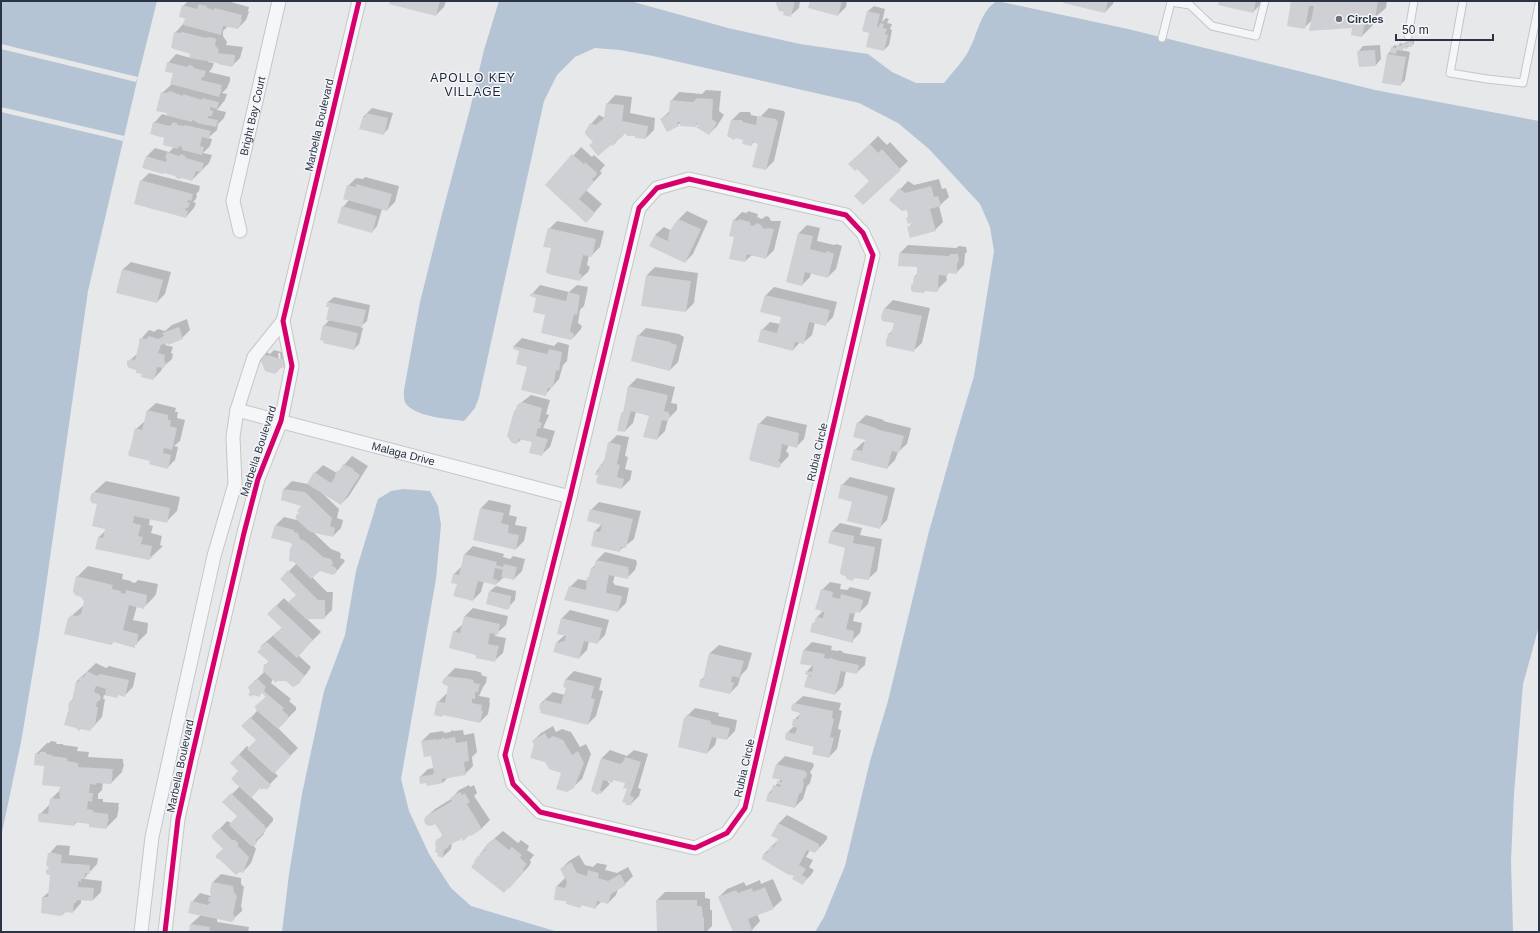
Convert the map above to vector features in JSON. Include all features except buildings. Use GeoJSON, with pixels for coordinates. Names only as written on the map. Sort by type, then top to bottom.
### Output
{"type":"FeatureCollection","features":[{"type":"Feature","properties":{"kind":"street","name":"Bright Bay Court"},"geometry":{"type":"LineString","coordinates":[[240,231],[233,201],[279,1]]}},
{"type":"Feature","properties":{"kind":"street","name":"Marbella Boulevard"},"geometry":{"type":"LineString","coordinates":[[165,932],[178,819],[244,533],[258,479],[281,421],[292,366],[283,321],[359,1]]}},
{"type":"Feature","properties":{"kind":"street","name":"Rubia Circle"},"geometry":{"type":"LineString","coordinates":[[689,179],[846,216],[863,233],[873,255],[745,808],[727,833],[694,848],[540,812],[513,784],[505,755],[570,497],[639,208],[657,188],[689,179]]}},
{"type":"Feature","properties":{"kind":"street","name":"Marbella Boulevard"},"geometry":{"type":"LineString","coordinates":[[141,932],[152,836],[157,811],[214,556],[235,484],[233,437],[237,410],[254,357],[283,321]]}},
{"type":"Feature","properties":{"kind":"street","name":"Malaga Drive"},"geometry":{"type":"LineString","coordinates":[[237,410],[570,497]]}},
{"type":"Feature","properties":{"kind":"street"},"geometry":{"type":"LineString","coordinates":[[222,528],[244,533]]}},
{"type":"Feature","properties":{"kind":"street"},"geometry":{"type":"LineString","coordinates":[[157,811],[178,819]]}},
{"type":"Feature","properties":{"kind":"lane"},"geometry":{"type":"LineString","coordinates":[[1162,38],[1172,2],[1190,5],[1212,26],[1256,36],[1266,1]]}},
{"type":"Feature","properties":{"kind":"lane"},"geometry":{"type":"LineString","coordinates":[[1408,36],[1414,1]]}},
{"type":"Feature","properties":{"kind":"lane"},"geometry":{"type":"LineString","coordinates":[[1463,1],[1450,72],[1523,84],[1539,4]]}},
{"type":"Feature","properties":{"kind":"water"},"geometry":{"type":"Polygon","coordinates":[[[1,1],[157,1],[88,291],[39,635],[21,742],[1,837],[1,1]]]}},
{"type":"Feature","properties":{"kind":"water"},"geometry":{"type":"Polygon","coordinates":[[[499,1],[630,1],[728,28],[800,44],[868,54],[892,72],[916,83],[944,83],[967,54],[983,17],[991,5],[997,1],[1128,29],[1375,90],[1539,121],[1539,626],[1523,684],[1514,794],[1511,861],[1513,932],[815,932],[824,917],[845,866],[870,761],[888,701],[928,535],[974,376],[994,251],[990,227],[980,204],[929,149],[898,123],[859,103],[653,56],[620,50],[595,48],[575,57],[557,75],[544,101],[479,397],[475,408],[464,421],[434,417],[418,412],[407,405],[404,400],[404,390],[420,302],[484,50],[499,1]]]}},
{"type":"Feature","properties":{"kind":"water"},"geometry":{"type":"Polygon","coordinates":[[[403,489],[430,491],[438,506],[441,525],[436,579],[401,779],[409,811],[429,854],[451,888],[471,906],[558,932],[282,932],[289,874],[302,794],[324,691],[345,635],[356,571],[378,499],[391,491],[403,489]]]}},
{"type":"Feature","properties":{"kind":"pier"},"geometry":{"type":"Polygon","coordinates":[[[1,44],[138,77],[136,82],[1,49],[1,44]]]}},
{"type":"Feature","properties":{"kind":"pier"},"geometry":{"type":"Polygon","coordinates":[[[1,107],[124,136],[123,141],[1,112],[1,107]]]}},
{"type":"Feature","properties":{"kind":"cycle path"},"geometry":{"type":"LineString","coordinates":[[165,932],[178,819],[244,533],[258,479],[281,421],[292,366],[283,321],[359,1]]}},
{"type":"Feature","properties":{"kind":"cycle path"},"geometry":{"type":"LineString","coordinates":[[689,179],[846,215],[863,233],[873,255],[745,808],[727,833],[695,848],[540,812],[513,784],[505,755],[570,497],[639,208],[657,188],[689,179]]}},
{"type":"Feature","properties":{"kind":"place","name":"Circles"},"geometry":{"type":"Point","coordinates":[1339,19]}},
{"type":"Feature","properties":{"kind":"district","name":"APOLLO KEY VILLAGE"},"geometry":{"type":"Point","coordinates":[473,85]}}]}
